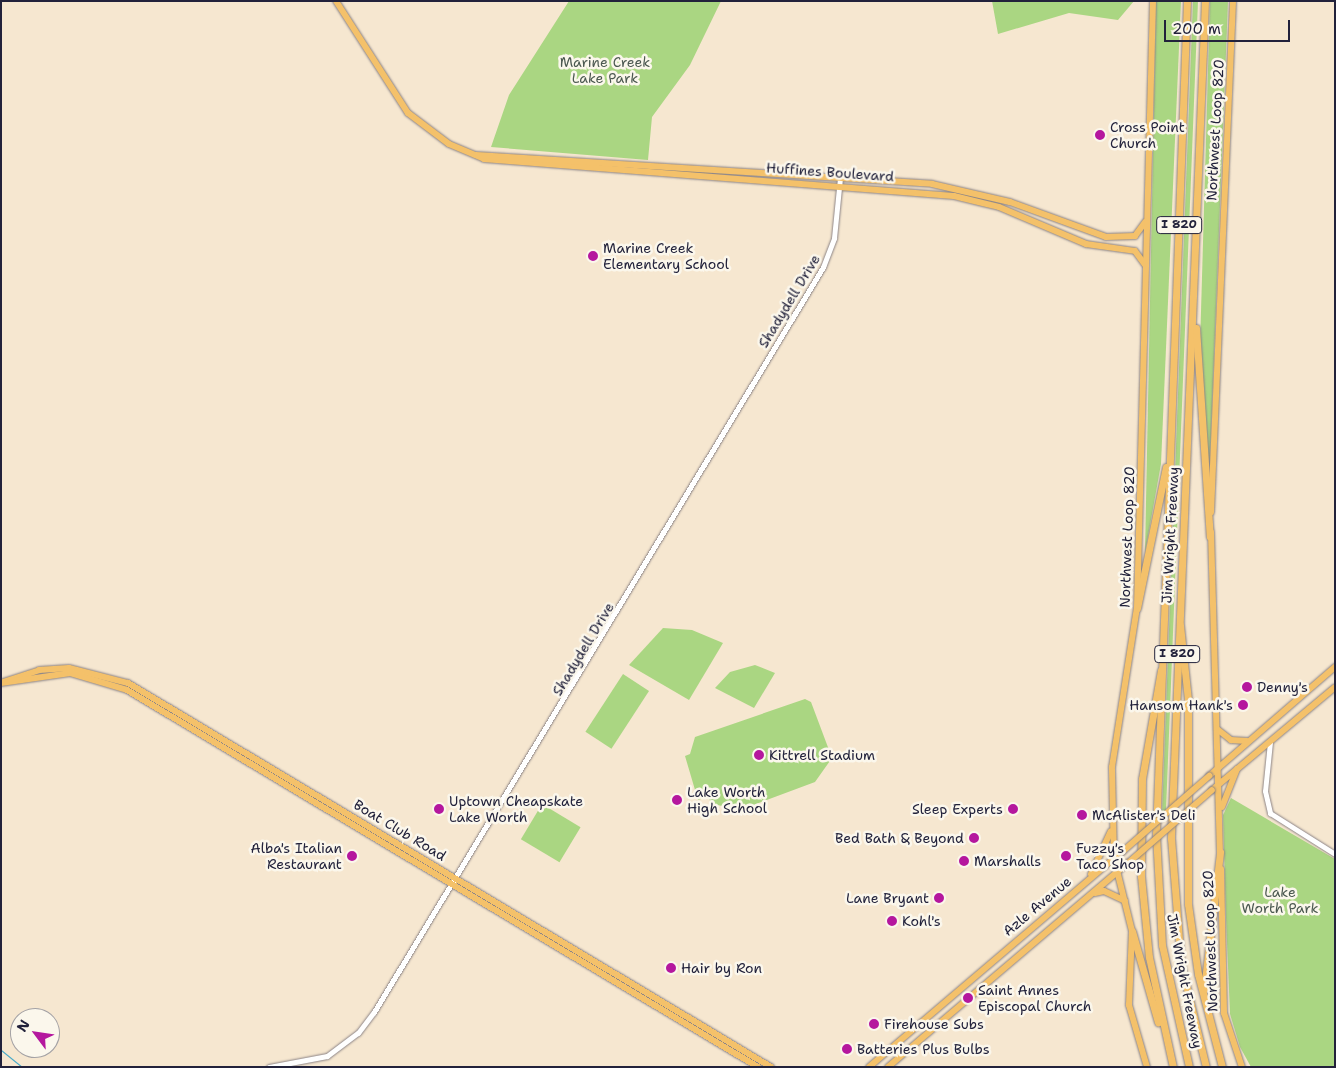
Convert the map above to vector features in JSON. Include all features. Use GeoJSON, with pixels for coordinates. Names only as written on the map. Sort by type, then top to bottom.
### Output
{"type":"FeatureCollection","features":[{"type":"Feature","properties":{"kind":"highway","name":"Jim Wright Freeway"},"geometry":{"type":"LineString","coordinates":[[1187,1],[1156,810],[1158,903],[1162,944],[1189,1067]]}},
{"type":"Feature","properties":{"kind":"highway","name":"Jim Wright Freeway"},"geometry":{"type":"LineString","coordinates":[[1206,1],[1171,838],[1173,906],[1184,982],[1206,1067]]}},
{"type":"Feature","properties":{"kind":"highway"},"geometry":{"type":"LineString","coordinates":[[1193,285],[1198,292],[1196,338],[1210,537]]}},
{"type":"Feature","properties":{"kind":"highway"},"geometry":{"type":"LineString","coordinates":[[1137,608],[1170,450]]}},
{"type":"Feature","properties":{"kind":"highway"},"geometry":{"type":"LineString","coordinates":[[1179,622],[1188,700],[1188,904],[1203,997],[1222,1067]]}},
{"type":"Feature","properties":{"kind":"highway"},"geometry":{"type":"LineString","coordinates":[[1163,665],[1146,737],[1140,839],[1146,939],[1167,1047]]}},
{"type":"Feature","properties":{"kind":"highway"},"geometry":{"type":"LineString","coordinates":[[1203,997],[1220,852]]}},
{"type":"Feature","properties":{"kind":"highway"},"geometry":{"type":"LineString","coordinates":[[1132,931],[1146,989],[1173,1067]]}},
{"type":"Feature","properties":{"kind":"main road","name":"Huffines Boulevard"},"geometry":{"type":"LineString","coordinates":[[336,1],[408,113],[432,134],[476,155],[955,188],[1010,202],[1070,226],[1128,238],[1141,230],[1146,218]]}},
{"type":"Feature","properties":{"kind":"main road","name":"Northwest Loop 820"},"geometry":{"type":"LineString","coordinates":[[1147,1067],[1129,1005],[1132,931],[1114,858],[1112,744],[1137,608],[1149,285],[1146,218],[1153,1]]}},
{"type":"Feature","properties":{"kind":"main road","name":"Northwest Loop 820"},"geometry":{"type":"LineString","coordinates":[[1233,1],[1210,537],[1220,782],[1224,1013],[1242,1067]]}},
{"type":"Feature","properties":{"kind":"main road","name":"Huffines Boulevard"},"geometry":{"type":"LineString","coordinates":[[840,181],[954,196],[999,207],[1066,236],[1101,248],[1135,250],[1143,258],[1149,285]]}},
{"type":"Feature","properties":{"kind":"main road"},"geometry":{"type":"LineString","coordinates":[[954,196],[955,188]]}},
{"type":"Feature","properties":{"kind":"main road"},"geometry":{"type":"LineString","coordinates":[[1066,236],[1070,226]]}},
{"type":"Feature","properties":{"kind":"main road","name":"Azle Avenue"},"geometry":{"type":"LineString","coordinates":[[869,1067],[1122,852],[1335,667]]}},
{"type":"Feature","properties":{"kind":"main road","name":"Boat Club Road"},"geometry":{"type":"LineString","coordinates":[[2,683],[52,668],[83,669],[116,678],[383,834],[455,882],[758,1067]]}},
{"type":"Feature","properties":{"kind":"main road","name":"Boat Club Road"},"geometry":{"type":"LineString","coordinates":[[2,683],[70,673],[114,683],[771,1067]]}},
{"type":"Feature","properties":{"kind":"main road"},"geometry":{"type":"LineString","coordinates":[[1328,692],[1335,680]]}},
{"type":"Feature","properties":{"kind":"main road","name":"Azle Avenue"},"geometry":{"type":"LineString","coordinates":[[888,1067],[1128,863],[1238,766],[1335,687]]}},
{"type":"Feature","properties":{"kind":"main road"},"geometry":{"type":"LineString","coordinates":[[1217,729],[1231,740],[1248,741]]}},
{"type":"Feature","properties":{"kind":"main road"},"geometry":{"type":"LineString","coordinates":[[1220,815],[1238,766]]}},
{"type":"Feature","properties":{"kind":"main road"},"geometry":{"type":"LineString","coordinates":[[319,804],[383,834]]}},
{"type":"Feature","properties":{"kind":"main road"},"geometry":{"type":"LineString","coordinates":[[1087,881],[1112,828]]}},
{"type":"Feature","properties":{"kind":"main road"},"geometry":{"type":"LineString","coordinates":[[1091,894],[1104,890],[1125,901]]}},
{"type":"Feature","properties":{"kind":"main road"},"geometry":{"type":"LineString","coordinates":[[940,1005],[948,1015]]}},
{"type":"Feature","properties":{"kind":"main road"},"geometry":{"type":"LineString","coordinates":[[916,1026],[924,1036]]}},
{"type":"Feature","properties":{"kind":"street","name":"Shadydell Drive"},"geometry":{"type":"LineString","coordinates":[[269,1067],[319,1060],[358,1034],[455,882],[823,267],[834,238],[840,181]]}},
{"type":"Feature","properties":{"kind":"street"},"geometry":{"type":"LineString","coordinates":[[1271,740],[1265,791],[1270,813],[1335,854]]}},
{"type":"Feature","properties":{"kind":"green space","name":"Marine Creek Lake Park"},"geometry":{"type":"Polygon","coordinates":[[[569,1],[721,1],[690,65],[652,117],[648,160],[491,147],[509,95],[569,1]]]}},
{"type":"Feature","properties":{"kind":"green space"},"geometry":{"type":"Polygon","coordinates":[[[992,1],[1134,1],[1118,20],[1069,13],[998,34],[992,1]]]}},
{"type":"Feature","properties":{"kind":"green space"},"geometry":{"type":"Polygon","coordinates":[[[1156,1],[1181,1],[1161,464],[1145,553],[1156,1]]]}},
{"type":"Feature","properties":{"kind":"green space"},"geometry":{"type":"Polygon","coordinates":[[[1193,1],[1198,1],[1166,810],[1162,813],[1193,1]]]}},
{"type":"Feature","properties":{"kind":"green space"},"geometry":{"type":"Polygon","coordinates":[[[1210,1],[1228,1],[1209,486],[1200,346],[1210,1]]]}},
{"type":"Feature","properties":{"kind":"green space"},"geometry":{"type":"Polygon","coordinates":[[[663,628],[692,630],[723,643],[689,700],[629,665],[663,628]]]}},
{"type":"Feature","properties":{"kind":"green space"},"geometry":{"type":"Polygon","coordinates":[[[755,665],[775,673],[754,708],[715,688],[730,672],[755,665]]]}},
{"type":"Feature","properties":{"kind":"green space"},"geometry":{"type":"Polygon","coordinates":[[[623,674],[649,691],[611,749],[585,732],[623,674]]]}},
{"type":"Feature","properties":{"kind":"green space","name":"Kittrell Stadium"},"geometry":{"type":"Polygon","coordinates":[[[805,699],[811,702],[832,758],[815,782],[740,810],[713,804],[707,797],[698,800],[685,756],[690,754],[695,737],[805,699]]]}},
{"type":"Feature","properties":{"kind":"green space","name":"Lake Worth Park"},"geometry":{"type":"Polygon","coordinates":[[[1231,798],[1335,859],[1335,1067],[1251,1067],[1240,1047],[1230,1014],[1226,918],[1223,815],[1231,798]]]}},
{"type":"Feature","properties":{"kind":"green space"},"geometry":{"type":"Polygon","coordinates":[[[542,804],[581,827],[559,862],[521,839],[542,804]]]}},
{"type":"Feature","properties":{"kind":"waterway"},"geometry":{"type":"LineString","coordinates":[[1,1050],[22,1067]]}},
{"type":"Feature","properties":{"kind":"place","name":"Cross Point Church"},"geometry":{"type":"Point","coordinates":[1100,135]}},
{"type":"Feature","properties":{"kind":"place","name":"Marine Creek Elementary School"},"geometry":{"type":"Point","coordinates":[593,256]}},
{"type":"Feature","properties":{"kind":"place","name":"Denny's"},"geometry":{"type":"Point","coordinates":[1247,687]}},
{"type":"Feature","properties":{"kind":"place","name":"Hansom Hank's"},"geometry":{"type":"Point","coordinates":[1243,705]}},
{"type":"Feature","properties":{"kind":"place","name":"Kittrell Stadium"},"geometry":{"type":"Point","coordinates":[759,755]}},
{"type":"Feature","properties":{"kind":"place","name":"Lake Worth High School"},"geometry":{"type":"Point","coordinates":[677,800]}},
{"type":"Feature","properties":{"kind":"place","name":"Uptown Cheapskate Lake Worth"},"geometry":{"type":"Point","coordinates":[439,809]}},
{"type":"Feature","properties":{"kind":"place","name":"Sleep Experts"},"geometry":{"type":"Point","coordinates":[1013,809]}},
{"type":"Feature","properties":{"kind":"place","name":"McAlister's Deli"},"geometry":{"type":"Point","coordinates":[1082,815]}},
{"type":"Feature","properties":{"kind":"place","name":"Bed Bath & Beyond"},"geometry":{"type":"Point","coordinates":[974,838]}},
{"type":"Feature","properties":{"kind":"place","name":"Alba's Italian Restaurant"},"geometry":{"type":"Point","coordinates":[352,856]}},
{"type":"Feature","properties":{"kind":"place","name":"Fuzzy's Taco Shop"},"geometry":{"type":"Point","coordinates":[1066,856]}},
{"type":"Feature","properties":{"kind":"place","name":"Marshalls"},"geometry":{"type":"Point","coordinates":[964,861]}},
{"type":"Feature","properties":{"kind":"place","name":"Lane Bryant"},"geometry":{"type":"Point","coordinates":[939,898]}},
{"type":"Feature","properties":{"kind":"place","name":"Kohl's"},"geometry":{"type":"Point","coordinates":[892,921]}},
{"type":"Feature","properties":{"kind":"place","name":"Hair by Ron"},"geometry":{"type":"Point","coordinates":[671,968]}},
{"type":"Feature","properties":{"kind":"place","name":"Saint Annes Episcopal Church"},"geometry":{"type":"Point","coordinates":[968,998]}},
{"type":"Feature","properties":{"kind":"place","name":"Firehouse Subs"},"geometry":{"type":"Point","coordinates":[874,1024]}},
{"type":"Feature","properties":{"kind":"place","name":"Batteries Plus Bulbs"},"geometry":{"type":"Point","coordinates":[847,1049]}}]}
